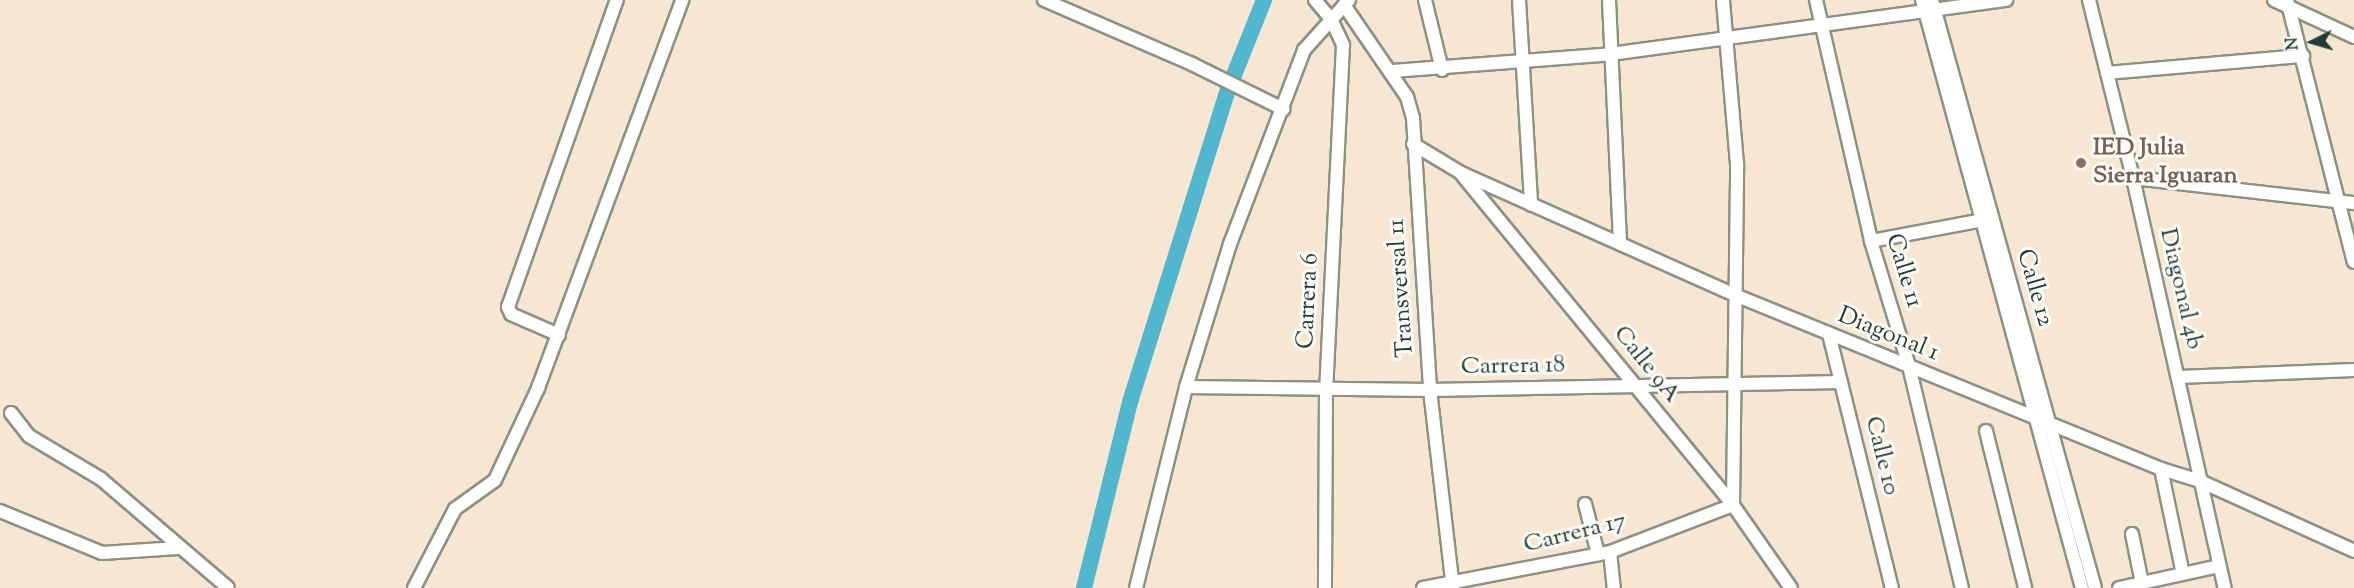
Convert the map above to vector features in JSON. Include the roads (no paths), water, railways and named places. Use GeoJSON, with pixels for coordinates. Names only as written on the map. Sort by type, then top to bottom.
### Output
{"type":"FeatureCollection","features":[{"type":"Feature","properties":{"kind":"street"},"geometry":{"type":"LineString","coordinates":[[559,335],[511,314],[508,307],[617,0]]}},
{"type":"Feature","properties":{"kind":"street"},"geometry":{"type":"LineString","coordinates":[[414,588],[455,509],[495,480],[559,335],[682,0]]}},
{"type":"Feature","properties":{"kind":"street"},"geometry":{"type":"LineString","coordinates":[[1044,0],[1192,64],[1284,109]]}},
{"type":"Feature","properties":{"kind":"street","name":"Carrera 6"},"geometry":{"type":"LineString","coordinates":[[1316,0],[1331,18],[1342,45],[1326,390],[1325,588]]}},
{"type":"Feature","properties":{"kind":"street"},"geometry":{"type":"LineString","coordinates":[[1425,0],[1442,70]]}},
{"type":"Feature","properties":{"kind":"street"},"geometry":{"type":"LineString","coordinates":[[1519,0],[1532,204]]}},
{"type":"Feature","properties":{"kind":"street"},"geometry":{"type":"LineString","coordinates":[[1609,0],[1620,244]]}},
{"type":"Feature","properties":{"kind":"street"},"geometry":{"type":"LineString","coordinates":[[1723,0],[1737,164],[1733,505]]}},
{"type":"Feature","properties":{"kind":"street","name":"Calle 11"},"geometry":{"type":"LineString","coordinates":[[1816,0],[1871,241],[1909,366],[1962,588]]}},
{"type":"Feature","properties":{"kind":"street"},"geometry":{"type":"LineString","coordinates":[[1392,71],[1442,70],[1611,54],[1822,26],[1928,6],[2006,0]]}},
{"type":"Feature","properties":{"kind":"street","name":"Diagonal 4b"},"geometry":{"type":"LineString","coordinates":[[2089,0],[2133,178],[2225,588]]}},
{"type":"Feature","properties":{"kind":"street"},"geometry":{"type":"LineString","coordinates":[[2274,0],[2288,4],[2354,37]]}},
{"type":"Feature","properties":{"kind":"street"},"geometry":{"type":"LineString","coordinates":[[1136,588],[1186,387],[1230,244],[1284,109],[1304,50],[1347,3]]}},
{"type":"Feature","properties":{"kind":"street","name":"Transversal 11"},"geometry":{"type":"LineString","coordinates":[[1347,3],[1407,97],[1413,118],[1430,390],[1452,585]]}},
{"type":"Feature","properties":{"kind":"street"},"geometry":{"type":"LineString","coordinates":[[2288,4],[2354,262]]}},
{"type":"Feature","properties":{"kind":"street","name":"Calle 12"},"geometry":{"type":"LineString","coordinates":[[1928,6],[1986,220],[2033,415],[2082,588]]}},
{"type":"Feature","properties":{"kind":"street"},"geometry":{"type":"LineString","coordinates":[[2107,73],[2303,56]]}},
{"type":"Feature","properties":{"kind":"street","name":"Diagonal 1"},"geometry":{"type":"LineString","coordinates":[[1413,144],[1461,173],[1735,295],[2161,469],[2200,481],[2354,551]]}},
{"type":"Feature","properties":{"kind":"street","name":"Calle 9A"},"geometry":{"type":"LineString","coordinates":[[1461,173],[1733,505],[1791,588]]}},
{"type":"Feature","properties":{"kind":"street"},"geometry":{"type":"LineString","coordinates":[[2133,178],[2354,203]]}},
{"type":"Feature","properties":{"kind":"street"},"geometry":{"type":"LineString","coordinates":[[1871,241],[1986,220]]}},
{"type":"Feature","properties":{"kind":"street","name":"Calle 12"},"geometry":{"type":"LineString","coordinates":[[1986,220],[2049,422],[2095,588]]}},
{"type":"Feature","properties":{"kind":"street","name":"Calle 10"},"geometry":{"type":"LineString","coordinates":[[1829,334],[1892,588]]}},
{"type":"Feature","properties":{"kind":"street"},"geometry":{"type":"LineString","coordinates":[[2178,377],[2354,370]]}},
{"type":"Feature","properties":{"kind":"street","name":"Carrera 18"},"geometry":{"type":"LineString","coordinates":[[1186,387],[1430,390],[1841,382]]}},
{"type":"Feature","properties":{"kind":"street"},"geometry":{"type":"LineString","coordinates":[[11,413],[29,436],[100,480],[228,588]]}},
{"type":"Feature","properties":{"kind":"street"},"geometry":{"type":"LineString","coordinates":[[1986,431],[2025,588]]}},
{"type":"Feature","properties":{"kind":"street"},"geometry":{"type":"LineString","coordinates":[[2161,469],[2183,574]]}},
{"type":"Feature","properties":{"kind":"street"},"geometry":{"type":"LineString","coordinates":[[1585,504],[1604,553],[1614,588]]}},
{"type":"Feature","properties":{"kind":"street","name":"Carrera 17"},"geometry":{"type":"LineString","coordinates":[[1423,588],[1452,585],[1604,553],[1733,505]]}},
{"type":"Feature","properties":{"kind":"street"},"geometry":{"type":"LineString","coordinates":[[0,511],[20,516],[94,551],[178,548]]}},
{"type":"Feature","properties":{"kind":"street"},"geometry":{"type":"LineString","coordinates":[[2132,534],[2142,583]]}},
{"type":"Feature","properties":{"kind":"street"},"geometry":{"type":"LineString","coordinates":[[2119,588],[2219,566]]}},
{"type":"Feature","properties":{"kind":"waterway"},"geometry":{"type":"LineString","coordinates":[[1084,588],[1130,402],[1228,90],[1264,0]]}},
{"type":"Feature","properties":{"kind":"place","name":"IED Julia Sierra Iguaran"},"geometry":{"type":"Point","coordinates":[2081,163]}}]}
